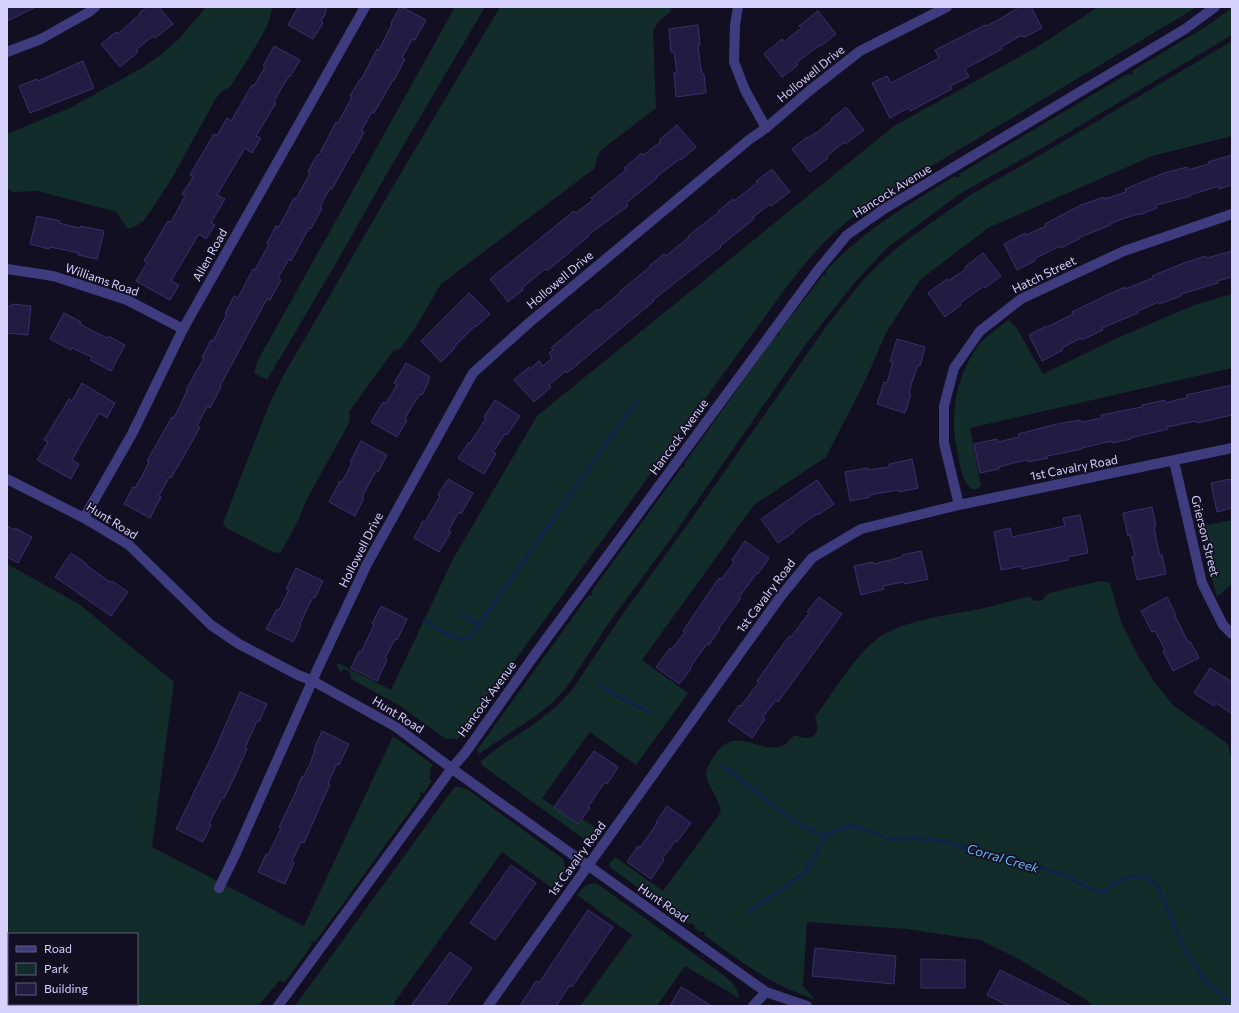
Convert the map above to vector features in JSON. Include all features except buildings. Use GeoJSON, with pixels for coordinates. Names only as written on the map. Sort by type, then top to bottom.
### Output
{"type":"FeatureCollection","features":[{"type":"Feature","properties":{"kind":"street"},"geometry":{"type":"LineString","coordinates":[[7,52],[41,39],[89,12],[95,7]]}},
{"type":"Feature","properties":{"kind":"street","name":"Allen Road"},"geometry":{"type":"LineString","coordinates":[[84,518],[132,434],[183,329],[365,7]]}},
{"type":"Feature","properties":{"kind":"street"},"geometry":{"type":"LineString","coordinates":[[738,7],[735,25],[734,62],[745,90],[766,128]]}},
{"type":"Feature","properties":{"kind":"street","name":"Hollowell Drive"},"geometry":{"type":"LineString","coordinates":[[219,888],[318,668],[367,564],[473,373],[548,306],[750,139],[766,128],[809,91],[860,51],[947,7]]}},
{"type":"Feature","properties":{"kind":"street","name":"Hancock Avenue"},"geometry":{"type":"LineString","coordinates":[[278,1006],[797,298],[847,235],[884,209],[1185,29],[1215,7]]}},
{"type":"Feature","properties":{"kind":"street","name":"Hatch Street"},"geometry":{"type":"LineString","coordinates":[[958,505],[944,443],[944,406],[954,368],[980,331],[1020,299],[1124,251],[1232,214]]}},
{"type":"Feature","properties":{"kind":"street","name":"Williams Road"},"geometry":{"type":"LineString","coordinates":[[7,268],[53,276],[127,300],[183,329]]}},
{"type":"Feature","properties":{"kind":"street","name":"1st Cavalry Road"},"geometry":{"type":"LineString","coordinates":[[488,1006],[759,627],[812,558],[861,529],[958,505],[1232,448]]}},
{"type":"Feature","properties":{"kind":"street","name":"Grierson Street"},"geometry":{"type":"LineString","coordinates":[[1174,461],[1202,583],[1223,625],[1232,634]]}},
{"type":"Feature","properties":{"kind":"street","name":"Hunt Road"},"geometry":{"type":"LineString","coordinates":[[7,479],[84,518],[129,545],[212,625],[239,644],[298,675],[313,681],[396,727],[588,866],[766,992],[807,1006]]}},
{"type":"Feature","properties":{"kind":"street"},"geometry":{"type":"LineString","coordinates":[[753,1006],[766,992]]}},
{"type":"Feature","properties":{"kind":"green space"},"geometry":{"type":"Polygon","coordinates":[[[206,7],[272,7],[271,15],[262,36],[230,87],[221,92],[216,98],[172,178],[144,220],[136,226],[128,229],[117,212],[38,191],[13,192],[7,188],[7,134],[72,107],[140,69],[178,40],[206,7]]]}},
{"type":"Feature","properties":{"kind":"green space"},"geometry":{"type":"Polygon","coordinates":[[[455,7],[485,7],[267,380],[254,373],[257,362],[455,7]]]}},
{"type":"Feature","properties":{"kind":"green space"},"geometry":{"type":"Polygon","coordinates":[[[500,7],[671,7],[671,11],[657,23],[653,31],[656,108],[601,150],[597,157],[595,168],[441,284],[414,330],[400,349],[394,350],[349,412],[349,423],[306,501],[297,523],[281,552],[278,553],[271,551],[225,527],[223,523],[269,405],[282,378],[395,183],[500,7]]]}},
{"type":"Feature","properties":{"kind":"green space"},"geometry":{"type":"Polygon","coordinates":[[[1098,7],[1197,7],[915,176],[859,212],[826,240],[785,289],[457,740],[455,738],[446,739],[400,706],[351,679],[348,670],[344,669],[340,672],[337,665],[338,663],[391,690],[453,559],[537,416],[894,126],[1037,47],[1098,7]]]}},
{"type":"Feature","properties":{"kind":"green space"},"geometry":{"type":"Polygon","coordinates":[[[1232,8],[1232,35],[1049,144],[961,193],[887,248],[855,282],[806,344],[668,543],[608,624],[567,687],[551,704],[537,715],[476,755],[479,752],[477,750],[589,595],[591,596],[593,593],[591,592],[682,467],[683,468],[685,466],[684,464],[776,335],[778,336],[780,334],[779,332],[823,275],[825,276],[827,273],[825,272],[839,257],[870,231],[903,208],[955,176],[957,178],[960,176],[959,174],[1129,73],[1130,75],[1133,73],[1132,71],[1210,24],[1232,8]]]}},
{"type":"Feature","properties":{"kind":"green space"},"geometry":{"type":"Polygon","coordinates":[[[1232,41],[1232,136],[1152,156],[988,228],[920,280],[887,331],[865,381],[826,457],[754,505],[642,660],[688,693],[636,765],[590,732],[542,798],[578,824],[583,819],[597,829],[598,832],[588,842],[483,766],[480,762],[557,706],[572,690],[622,615],[828,324],[863,280],[880,263],[904,242],[972,194],[1232,41]]]}},
{"type":"Feature","properties":{"kind":"green space"},"geometry":{"type":"Polygon","coordinates":[[[1232,294],[1232,368],[970,428],[981,486],[977,489],[971,489],[968,485],[963,477],[955,441],[954,412],[959,385],[970,358],[981,342],[1008,320],[1016,327],[1043,374],[1117,338],[1194,305],[1232,294]]]}},
{"type":"Feature","properties":{"kind":"green space"},"geometry":{"type":"Polygon","coordinates":[[[1232,520],[1232,584],[1217,597],[1205,553],[1207,545],[1205,545],[1202,539],[1199,527],[1232,520]]]}},
{"type":"Feature","properties":{"kind":"green space"},"geometry":{"type":"Polygon","coordinates":[[[7,564],[79,604],[174,682],[152,847],[304,926],[393,736],[433,766],[430,768],[431,772],[429,778],[432,781],[424,793],[421,792],[421,796],[315,942],[313,941],[310,944],[312,945],[285,982],[280,980],[258,1006],[7,1006],[7,564]]]}},
{"type":"Feature","properties":{"kind":"green space"},"geometry":{"type":"Polygon","coordinates":[[[1100,581],[1110,583],[1121,622],[1138,656],[1154,681],[1173,705],[1228,744],[1230,754],[1232,754],[1232,1006],[1093,1006],[1085,999],[1017,958],[980,940],[907,929],[807,922],[803,986],[815,999],[799,994],[757,972],[704,935],[705,933],[694,928],[695,926],[691,923],[688,924],[611,868],[609,864],[615,857],[663,891],[721,812],[706,775],[708,766],[721,748],[728,742],[736,740],[762,746],[780,747],[786,744],[795,735],[806,738],[811,738],[814,736],[817,729],[815,717],[854,662],[872,643],[881,636],[918,621],[990,607],[1029,596],[1033,600],[1038,601],[1042,600],[1049,593],[1100,581]]]}},
{"type":"Feature","properties":{"kind":"green space"},"geometry":{"type":"Polygon","coordinates":[[[455,787],[461,787],[468,790],[563,859],[566,870],[564,876],[562,875],[560,878],[562,880],[555,890],[502,852],[394,1003],[396,1006],[295,1006],[453,789],[455,787]]]}},
{"type":"Feature","properties":{"kind":"green space"},"geometry":{"type":"Polygon","coordinates":[[[595,883],[729,979],[735,986],[739,998],[685,966],[657,1006],[580,1006],[632,935],[577,895],[586,885],[595,883]]]}},
{"type":"Feature","properties":{"kind":"waterway"},"geometry":{"type":"LineString","coordinates":[[425,620],[452,637],[464,639],[472,635],[637,401]]}},
{"type":"Feature","properties":{"kind":"waterway"},"geometry":{"type":"LineString","coordinates":[[461,613],[479,625]]}},
{"type":"Feature","properties":{"kind":"waterway"},"geometry":{"type":"LineString","coordinates":[[600,686],[649,712]]}},
{"type":"Feature","properties":{"kind":"waterway","name":"Corral Creek"},"geometry":{"type":"LineString","coordinates":[[723,766],[792,820],[825,837],[837,829],[851,826],[864,829],[889,839],[917,838],[948,842],[977,852],[1033,865],[1069,877],[1094,891],[1106,891],[1119,880],[1145,876],[1157,885],[1184,948],[1207,984],[1232,1002]]}},
{"type":"Feature","properties":{"kind":"waterway"},"geometry":{"type":"LineString","coordinates":[[750,911],[805,873],[825,837]]}}]}
